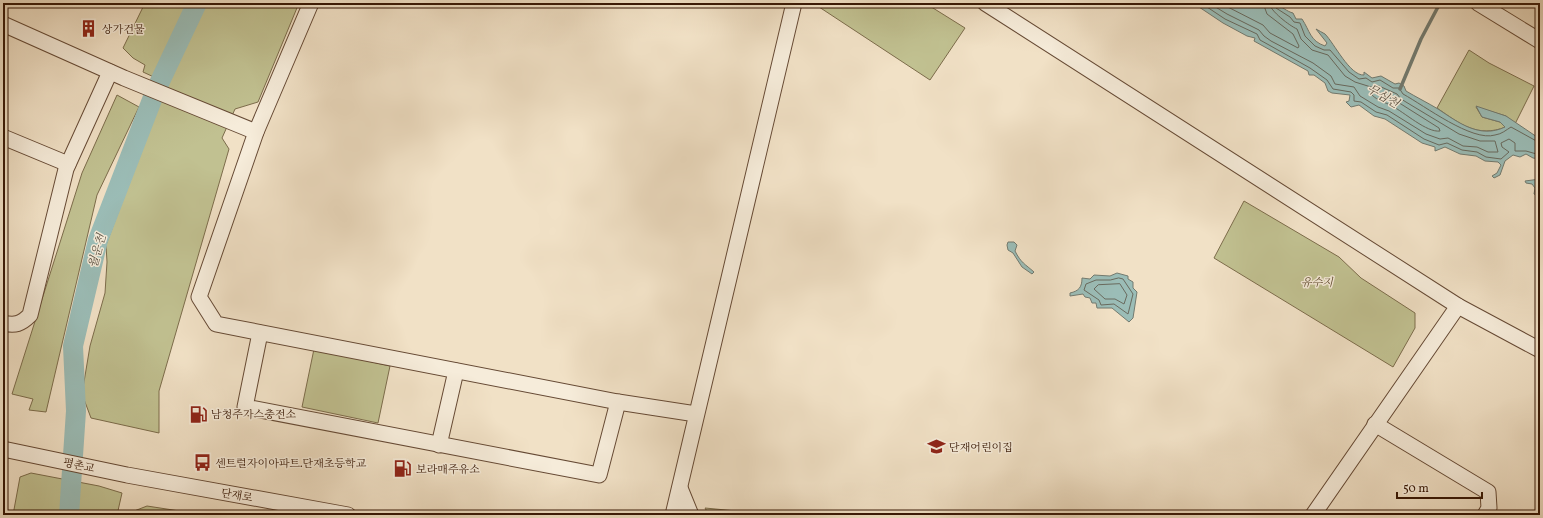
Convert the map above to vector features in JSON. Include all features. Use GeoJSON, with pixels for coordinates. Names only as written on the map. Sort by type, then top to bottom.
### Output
{"type":"FeatureCollection","features":[{"type":"Feature","properties":{"kind":"street"},"geometry":{"type":"LineString","coordinates":[[311,3],[256,132],[199,298],[216,324],[618,402],[696,414]]}},
{"type":"Feature","properties":{"kind":"street"},"geometry":{"type":"LineString","coordinates":[[673,515],[794,3]]}},
{"type":"Feature","properties":{"kind":"street"},"geometry":{"type":"LineString","coordinates":[[985,3],[1458,306],[1540,350]]}},
{"type":"Feature","properties":{"kind":"street"},"geometry":{"type":"LineString","coordinates":[[1478,3],[1540,41]]}},
{"type":"Feature","properties":{"kind":"street"},"geometry":{"type":"LineString","coordinates":[[3,24],[124,78],[256,132]]}},
{"type":"Feature","properties":{"kind":"street"},"geometry":{"type":"LineString","coordinates":[[3,323],[14,326],[23,322],[30,315],[68,164],[110,72]]}},
{"type":"Feature","properties":{"kind":"street"},"geometry":{"type":"LineString","coordinates":[[3,137],[68,164]]}},
{"type":"Feature","properties":{"kind":"street"},"geometry":{"type":"LineString","coordinates":[[1313,515],[1458,306]]}},
{"type":"Feature","properties":{"kind":"street"},"geometry":{"type":"LineString","coordinates":[[260,333],[245,407],[439,445],[599,475],[618,402]]}},
{"type":"Feature","properties":{"kind":"street"},"geometry":{"type":"LineString","coordinates":[[439,445],[456,371]]}},
{"type":"Feature","properties":{"kind":"street"},"geometry":{"type":"LineString","coordinates":[[1375,424],[1488,492],[1489,508],[1485,515]]}},
{"type":"Feature","properties":{"kind":"street","name":"평촌교"},"geometry":{"type":"LineString","coordinates":[[3,449],[127,475]]}},
{"type":"Feature","properties":{"kind":"street","name":"단재로"},"geometry":{"type":"LineString","coordinates":[[127,475],[348,515]]}},
{"type":"Feature","properties":{"kind":"street"},"geometry":{"type":"LineString","coordinates":[[680,488],[691,515]]}},
{"type":"Feature","properties":{"kind":"green space"},"geometry":{"type":"Polygon","coordinates":[[[145,3],[191,3],[156,78],[143,72],[145,65],[133,58],[123,48],[145,3]]]}},
{"type":"Feature","properties":{"kind":"green space"},"geometry":{"type":"Polygon","coordinates":[[[201,3],[299,3],[258,102],[235,109],[222,138],[229,149],[159,391],[159,433],[91,418],[82,394],[90,346],[105,293],[107,262],[106,245],[131,177],[151,111],[201,3]]]}},
{"type":"Feature","properties":{"kind":"green space"},"geometry":{"type":"Polygon","coordinates":[[[813,3],[925,3],[965,28],[930,80],[813,3]]]}},
{"type":"Feature","properties":{"kind":"green space"},"geometry":{"type":"Polygon","coordinates":[[[1469,50],[1489,63],[1534,86],[1515,124],[1506,116],[1476,107],[1482,117],[1500,122],[1506,127],[1496,130],[1477,130],[1461,124],[1437,108],[1469,50]]]}},
{"type":"Feature","properties":{"kind":"green space"},"geometry":{"type":"Polygon","coordinates":[[[117,95],[139,107],[97,195],[46,412],[29,410],[33,399],[12,394],[82,173],[117,95]]]}},
{"type":"Feature","properties":{"kind":"green space","name":"유수지"},"geometry":{"type":"Polygon","coordinates":[[[1244,201],[1339,257],[1361,278],[1415,313],[1415,328],[1393,367],[1214,258],[1244,201]]]}},
{"type":"Feature","properties":{"kind":"green space"},"geometry":{"type":"Polygon","coordinates":[[[314,349],[390,366],[378,423],[302,407],[314,349]]]}},
{"type":"Feature","properties":{"kind":"green space"},"geometry":{"type":"Polygon","coordinates":[[[31,473],[99,486],[122,493],[117,515],[13,515],[20,477],[31,473]]]}},
{"type":"Feature","properties":{"kind":"green space"},"geometry":{"type":"Polygon","coordinates":[[[147,506],[199,514],[204,515],[124,515],[147,506]]]}},
{"type":"Feature","properties":{"kind":"green space"},"geometry":{"type":"Polygon","coordinates":[[[705,508],[778,515],[709,515],[705,508]]]}},
{"type":"Feature","properties":{"kind":"water","name":"무심천"},"geometry":{"type":"Polygon","coordinates":[[[1197,3],[1276,3],[1293,13],[1296,19],[1302,19],[1313,38],[1325,46],[1327,43],[1316,29],[1325,34],[1348,65],[1359,74],[1364,75],[1364,72],[1372,78],[1381,76],[1395,84],[1399,83],[1404,86],[1406,91],[1470,128],[1487,131],[1505,127],[1500,122],[1482,117],[1476,106],[1506,116],[1540,139],[1540,159],[1533,158],[1526,154],[1520,157],[1513,155],[1505,161],[1500,175],[1494,178],[1492,176],[1497,173],[1501,165],[1498,162],[1485,161],[1476,156],[1460,154],[1445,147],[1435,151],[1435,147],[1422,143],[1385,119],[1374,116],[1359,105],[1351,107],[1346,102],[1349,101],[1350,95],[1332,93],[1328,91],[1325,83],[1314,75],[1309,75],[1308,71],[1254,41],[1255,38],[1247,36],[1223,23],[1199,7],[1197,3]]]}},
{"type":"Feature","properties":{"kind":"water"},"geometry":{"type":"Polygon","coordinates":[[[1540,179],[1540,191],[1537,192],[1540,194],[1540,197],[1534,194],[1535,188],[1532,184],[1526,183],[1525,181],[1540,179]]]}},
{"type":"Feature","properties":{"kind":"water"},"geometry":{"type":"Polygon","coordinates":[[[1008,242],[1014,242],[1017,245],[1015,251],[1017,255],[1021,261],[1034,272],[1032,274],[1022,267],[1013,253],[1008,250],[1008,242]]]}},
{"type":"Feature","properties":{"kind":"water"},"geometry":{"type":"Polygon","coordinates":[[[1117,273],[1128,276],[1128,279],[1133,282],[1133,288],[1137,292],[1133,318],[1129,322],[1112,308],[1097,308],[1096,303],[1092,303],[1090,298],[1085,297],[1083,294],[1070,296],[1070,293],[1079,288],[1082,278],[1090,279],[1094,275],[1110,276],[1117,273]]]}},
{"type":"Feature","properties":{"kind":"waterway","name":"월운천"},"geometry":{"type":"LineString","coordinates":[[69,515],[76,411],[73,346],[98,240],[155,92],[197,3]]}},
{"type":"Feature","properties":{"kind":"waterway"},"geometry":{"type":"LineString","coordinates":[[1400,89],[1421,39],[1439,5]]}},
{"type":"Feature","properties":{"kind":"place","name":"상가건물"},"geometry":{"type":"Point","coordinates":[89,29]}},
{"type":"Feature","properties":{"kind":"place","name":"남청주가스충전소"},"geometry":{"type":"Point","coordinates":[198,414]}},
{"type":"Feature","properties":{"kind":"place","name":"단재어린이집"},"geometry":{"type":"Point","coordinates":[936,447]}},
{"type":"Feature","properties":{"kind":"place","name":"센트럴자이아파트.단재초등학교"},"geometry":{"type":"Point","coordinates":[202,463]}},
{"type":"Feature","properties":{"kind":"place","name":"보라매주유소"},"geometry":{"type":"Point","coordinates":[403,469]}}]}
